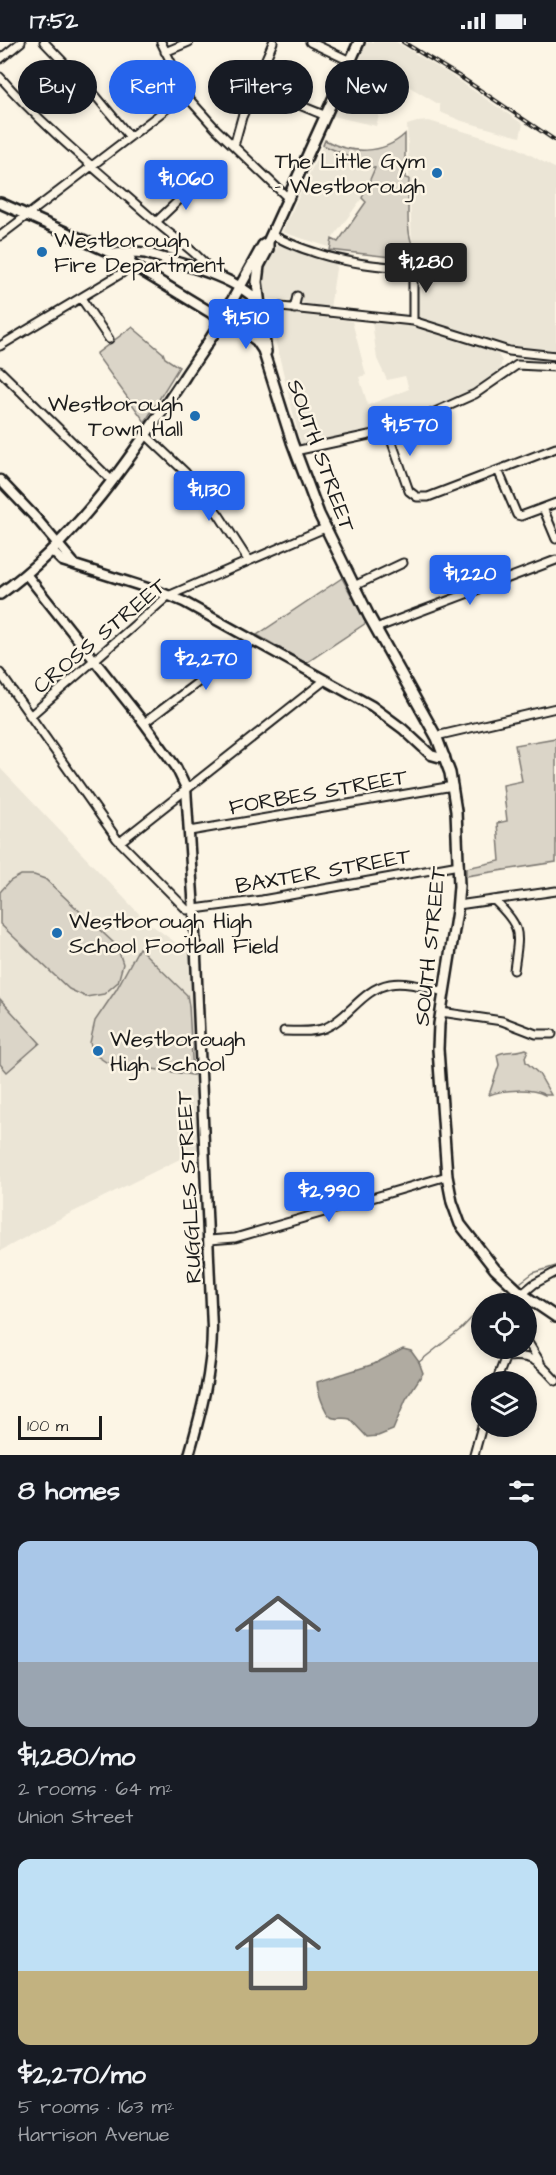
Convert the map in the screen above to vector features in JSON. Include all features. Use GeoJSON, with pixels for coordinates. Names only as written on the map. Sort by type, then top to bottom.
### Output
{"type":"FeatureCollection","features":[{"type":"Feature","properties":{"kind":"main road"},"geometry":{"type":"LineString","coordinates":[[350,60],[359,42]]}},
{"type":"Feature","properties":{"kind":"main road"},"geometry":{"type":"LineString","coordinates":[[0,594],[26,574],[54,547],[146,435],[220,322],[220,316],[270,239],[326,116]]}},
{"type":"Feature","properties":{"kind":"main road"},"geometry":{"type":"LineString","coordinates":[[0,203],[114,254],[177,292],[220,322],[238,327],[255,324],[261,308],[250,295],[225,280],[145,253],[114,254]]}},
{"type":"Feature","properties":{"kind":"main road","name":"SOUTH STREET"},"geometry":{"type":"LineString","coordinates":[[270,239],[257,282],[268,360],[295,451],[325,528],[446,757],[453,786],[459,865],[458,905],[441,1012],[438,1049],[447,1176],[452,1202],[460,1224],[485,1258],[519,1290],[556,1317]]}},
{"type":"Feature","properties":{"kind":"main road"},"geometry":{"type":"LineString","coordinates":[[225,280],[237,279],[248,272]]}},
{"type":"Feature","properties":{"kind":"main road"},"geometry":{"type":"LineString","coordinates":[[238,327],[228,315],[231,302],[240,295],[250,295]]}},
{"type":"Feature","properties":{"kind":"main road","name":"SOUTH STREET"},"geometry":{"type":"LineString","coordinates":[[238,327],[259,343],[268,360]]}},
{"type":"Feature","properties":{"kind":"street"},"geometry":{"type":"LineString","coordinates":[[0,58],[21,42]]}},
{"type":"Feature","properties":{"kind":"street"},"geometry":{"type":"LineString","coordinates":[[44,42],[95,95],[129,136]]}},
{"type":"Feature","properties":{"kind":"street"},"geometry":{"type":"LineString","coordinates":[[161,42],[169,60]]}},
{"type":"Feature","properties":{"kind":"street"},"geometry":{"type":"LineString","coordinates":[[165,52],[189,42]]}},
{"type":"Feature","properties":{"kind":"street"},"geometry":{"type":"LineString","coordinates":[[273,42],[260,77],[262,84],[274,93],[326,116]]}},
{"type":"Feature","properties":{"kind":"street"},"geometry":{"type":"LineString","coordinates":[[310,42],[348,60]]}},
{"type":"Feature","properties":{"kind":"street"},"geometry":{"type":"LineString","coordinates":[[0,77],[21,102],[156,222],[198,256],[214,275]]}},
{"type":"Feature","properties":{"kind":"street"},"geometry":{"type":"LineString","coordinates":[[196,105],[234,146],[289,199]]}},
{"type":"Feature","properties":{"kind":"street"},"geometry":{"type":"LineString","coordinates":[[0,236],[159,114]]}},
{"type":"Feature","properties":{"kind":"street"},"geometry":{"type":"LineString","coordinates":[[234,146],[243,114]]}},
{"type":"Feature","properties":{"kind":"street"},"geometry":{"type":"LineString","coordinates":[[156,222],[198,182]]}},
{"type":"Feature","properties":{"kind":"street"},"geometry":{"type":"LineString","coordinates":[[270,239],[331,257],[367,264],[413,268],[413,321]]}},
{"type":"Feature","properties":{"kind":"street"},"geometry":{"type":"LineString","coordinates":[[0,346],[122,273],[134,252]]}},
{"type":"Feature","properties":{"kind":"street"},"geometry":{"type":"LineString","coordinates":[[294,309],[297,296]]}},
{"type":"Feature","properties":{"kind":"street"},"geometry":{"type":"LineString","coordinates":[[81,298],[109,339]]}},
{"type":"Feature","properties":{"kind":"street"},"geometry":{"type":"LineString","coordinates":[[261,308],[294,309],[413,321],[509,351],[556,356]]}},
{"type":"Feature","properties":{"kind":"street"},"geometry":{"type":"LineString","coordinates":[[295,451],[388,431],[474,394],[514,366],[525,364],[556,367]]}},
{"type":"Feature","properties":{"kind":"street"},"geometry":{"type":"LineString","coordinates":[[0,371],[111,480]]}},
{"type":"Feature","properties":{"kind":"street"},"geometry":{"type":"LineString","coordinates":[[388,431],[408,488],[417,497],[428,496],[556,448]]}},
{"type":"Feature","properties":{"kind":"street"},"geometry":{"type":"LineString","coordinates":[[146,435],[185,472],[219,514],[248,560]]}},
{"type":"Feature","properties":{"kind":"street"},"geometry":{"type":"LineString","coordinates":[[498,470],[517,515],[521,516],[556,503]]}},
{"type":"Feature","properties":{"kind":"street"},"geometry":{"type":"LineString","coordinates":[[0,480],[36,518],[54,547],[75,564],[184,602],[383,714],[431,754],[446,757]]}},
{"type":"Feature","properties":{"kind":"street"},"geometry":{"type":"LineString","coordinates":[[543,508],[556,539]]}},
{"type":"Feature","properties":{"kind":"street","name":"CROSS STREET"},"geometry":{"type":"LineString","coordinates":[[30,716],[168,596],[325,528]]}},
{"type":"Feature","properties":{"kind":"street"},"geometry":{"type":"LineString","coordinates":[[376,628],[556,561]]}},
{"type":"Feature","properties":{"kind":"street"},"geometry":{"type":"LineString","coordinates":[[354,586],[403,563]]}},
{"type":"Feature","properties":{"kind":"street","name":"RUGGLES STREET"},"geometry":{"type":"LineString","coordinates":[[26,574],[144,723],[176,767],[186,788],[194,911],[212,1354],[206,1391],[189,1455]]}},
{"type":"Feature","properties":{"kind":"street"},"geometry":{"type":"LineString","coordinates":[[144,723],[254,640]]}},
{"type":"Feature","properties":{"kind":"street"},"geometry":{"type":"LineString","coordinates":[[0,673],[120,842],[187,910],[194,911]]}},
{"type":"Feature","properties":{"kind":"street"},"geometry":{"type":"LineString","coordinates":[[120,842],[325,680]]}},
{"type":"Feature","properties":{"kind":"street"},"geometry":{"type":"LineString","coordinates":[[436,736],[556,708]]}},
{"type":"Feature","properties":{"kind":"street","name":"FORBES STREET"},"geometry":{"type":"LineString","coordinates":[[190,831],[453,786]]}},
{"type":"Feature","properties":{"kind":"street","name":"BAXTER STREET"},"geometry":{"type":"LineString","coordinates":[[194,911],[459,865]]}},
{"type":"Feature","properties":{"kind":"street"},"geometry":{"type":"LineString","coordinates":[[458,905],[556,891]]}},
{"type":"Feature","properties":{"kind":"street"},"geometry":{"type":"LineString","coordinates":[[494,900],[511,916],[516,925],[514,970]]}},
{"type":"Feature","properties":{"kind":"street"},"geometry":{"type":"LineString","coordinates":[[284,1031],[326,1028],[370,992],[385,985],[406,984],[444,992]]}},
{"type":"Feature","properties":{"kind":"street"},"geometry":{"type":"LineString","coordinates":[[441,1012],[502,1021],[537,1034],[552,1034]]}},
{"type":"Feature","properties":{"kind":"street"},"geometry":{"type":"LineString","coordinates":[[209,1240],[235,1238],[447,1176]]}},
{"type":"Feature","properties":{"kind":"street"},"geometry":{"type":"LineString","coordinates":[[518,1293],[519,1290],[556,1272]]}},
{"type":"Feature","properties":{"kind":"street"},"geometry":{"type":"LineString","coordinates":[[537,1357],[556,1381]]}},
{"type":"Feature","properties":{"kind":"street"},"geometry":{"type":"LineString","coordinates":[[529,1359],[540,1362]]}},
{"type":"Feature","properties":{"kind":"street"},"geometry":{"type":"LineString","coordinates":[[474,1455],[479,1437]]}},
{"type":"Feature","properties":{"kind":"shaded area"},"geometry":{"type":"Polygon","coordinates":[[[366,42],[396,42],[449,74],[523,124],[520,137],[462,121],[440,112],[440,105],[409,87],[409,60],[360,60],[366,42]]]}},
{"type":"Feature","properties":{"kind":"shaded area"},"geometry":{"type":"Polygon","coordinates":[[[334,114],[380,114],[376,126],[333,116],[334,114]]]}},
{"type":"Feature","properties":{"kind":"shaded area"},"geometry":{"type":"Polygon","coordinates":[[[429,121],[516,147],[556,169],[556,356],[509,351],[413,321],[407,125],[429,121]]]}},
{"type":"Feature","properties":{"kind":"shaded area"},"geometry":{"type":"Polygon","coordinates":[[[405,134],[405,178],[409,179],[409,227],[417,260],[330,250],[332,239],[338,242],[366,202],[362,198],[375,168],[323,145],[325,140],[345,148],[366,150],[387,146],[405,134]]]}},
{"type":"Feature","properties":{"kind":"shaded area"},"geometry":{"type":"Polygon","coordinates":[[[323,145],[375,167],[365,194],[332,239],[329,247],[282,232],[323,145]]]}},
{"type":"Feature","properties":{"kind":"shaded area"},"geometry":{"type":"Polygon","coordinates":[[[275,244],[337,262],[330,308],[266,298],[262,285],[263,275],[275,244]]]}},
{"type":"Feature","properties":{"kind":"shaded area"},"geometry":{"type":"Polygon","coordinates":[[[244,298],[253,302],[257,311],[253,320],[244,324],[235,320],[231,311],[235,302],[244,298]]]}},
{"type":"Feature","properties":{"kind":"shaded area"},"geometry":{"type":"Polygon","coordinates":[[[283,313],[352,321],[366,375],[359,377],[368,405],[409,389],[405,376],[387,380],[377,359],[372,322],[414,326],[497,353],[502,361],[500,369],[492,379],[436,407],[391,425],[301,445],[269,315],[283,313]]]}},
{"type":"Feature","properties":{"kind":"shaded area"},"geometry":{"type":"Polygon","coordinates":[[[132,327],[163,353],[165,358],[179,367],[145,422],[96,354],[132,327]]]}},
{"type":"Feature","properties":{"kind":"shaded area"},"geometry":{"type":"Polygon","coordinates":[[[342,578],[366,623],[306,663],[257,635],[342,578]]]}},
{"type":"Feature","properties":{"kind":"shaded area"},"geometry":{"type":"Polygon","coordinates":[[[556,738],[556,862],[466,876],[466,868],[500,861],[497,823],[507,821],[503,785],[522,781],[515,745],[556,738]]]}},
{"type":"Feature","properties":{"kind":"shaded area","name":"Westborough High School"},"geometry":{"type":"Polygon","coordinates":[[[0,768],[146,921],[190,953],[200,1149],[0,1251],[0,768]]]}},
{"type":"Feature","properties":{"kind":"shaded area","name":"Westborough High School Football Field"},"geometry":{"type":"Polygon","coordinates":[[[21,875],[34,875],[45,879],[117,946],[123,964],[118,982],[104,994],[86,997],[69,989],[0,924],[0,892],[10,881],[21,875]]]}},
{"type":"Feature","properties":{"kind":"shaded area"},"geometry":{"type":"Polygon","coordinates":[[[139,948],[187,995],[193,1075],[106,1062],[94,1054],[90,1043],[95,1021],[116,990],[139,948]]]}},
{"type":"Feature","properties":{"kind":"shaded area"},"geometry":{"type":"Polygon","coordinates":[[[0,999],[40,1043],[7,1072],[0,1064],[0,999]]]}},
{"type":"Feature","properties":{"kind":"shaded area"},"geometry":{"type":"Polygon","coordinates":[[[528,1050],[525,1057],[526,1062],[539,1074],[551,1095],[518,1090],[489,1095],[499,1065],[497,1055],[528,1050]]]}},
{"type":"Feature","properties":{"kind":"shaded area"},"geometry":{"type":"Polygon","coordinates":[[[403,1349],[411,1351],[423,1373],[406,1399],[393,1430],[378,1436],[367,1437],[350,1419],[333,1418],[328,1414],[321,1400],[317,1382],[374,1364],[403,1349]]]}},
{"type":"Feature","properties":{"kind":"waterway"},"geometry":{"type":"LineString","coordinates":[[521,1282],[533,1273],[556,1266]]}},
{"type":"Feature","properties":{"kind":"waterway"},"geometry":{"type":"LineString","coordinates":[[497,1293],[502,1289]]}},
{"type":"Feature","properties":{"kind":"waterway"},"geometry":{"type":"LineString","coordinates":[[419,1362],[471,1319]]}},
{"type":"Feature","properties":{"kind":"railway"},"geometry":{"type":"LineString","coordinates":[[403,42],[462,78],[556,141]]}},
{"type":"Feature","properties":{"kind":"place","name":"The Little Gym - Westborough"},"geometry":{"type":"Point","coordinates":[437,173]}},
{"type":"Feature","properties":{"kind":"place","name":"Westborough Fire Department"},"geometry":{"type":"Point","coordinates":[42,252]}},
{"type":"Feature","properties":{"kind":"place","name":"Westborough Town Hall"},"geometry":{"type":"Point","coordinates":[195,416]}},
{"type":"Feature","properties":{"kind":"place","name":"Westborough High School Football Field"},"geometry":{"type":"Point","coordinates":[57,933]}},
{"type":"Feature","properties":{"kind":"place","name":"Westborough High School"},"geometry":{"type":"Point","coordinates":[98,1051]}}]}
